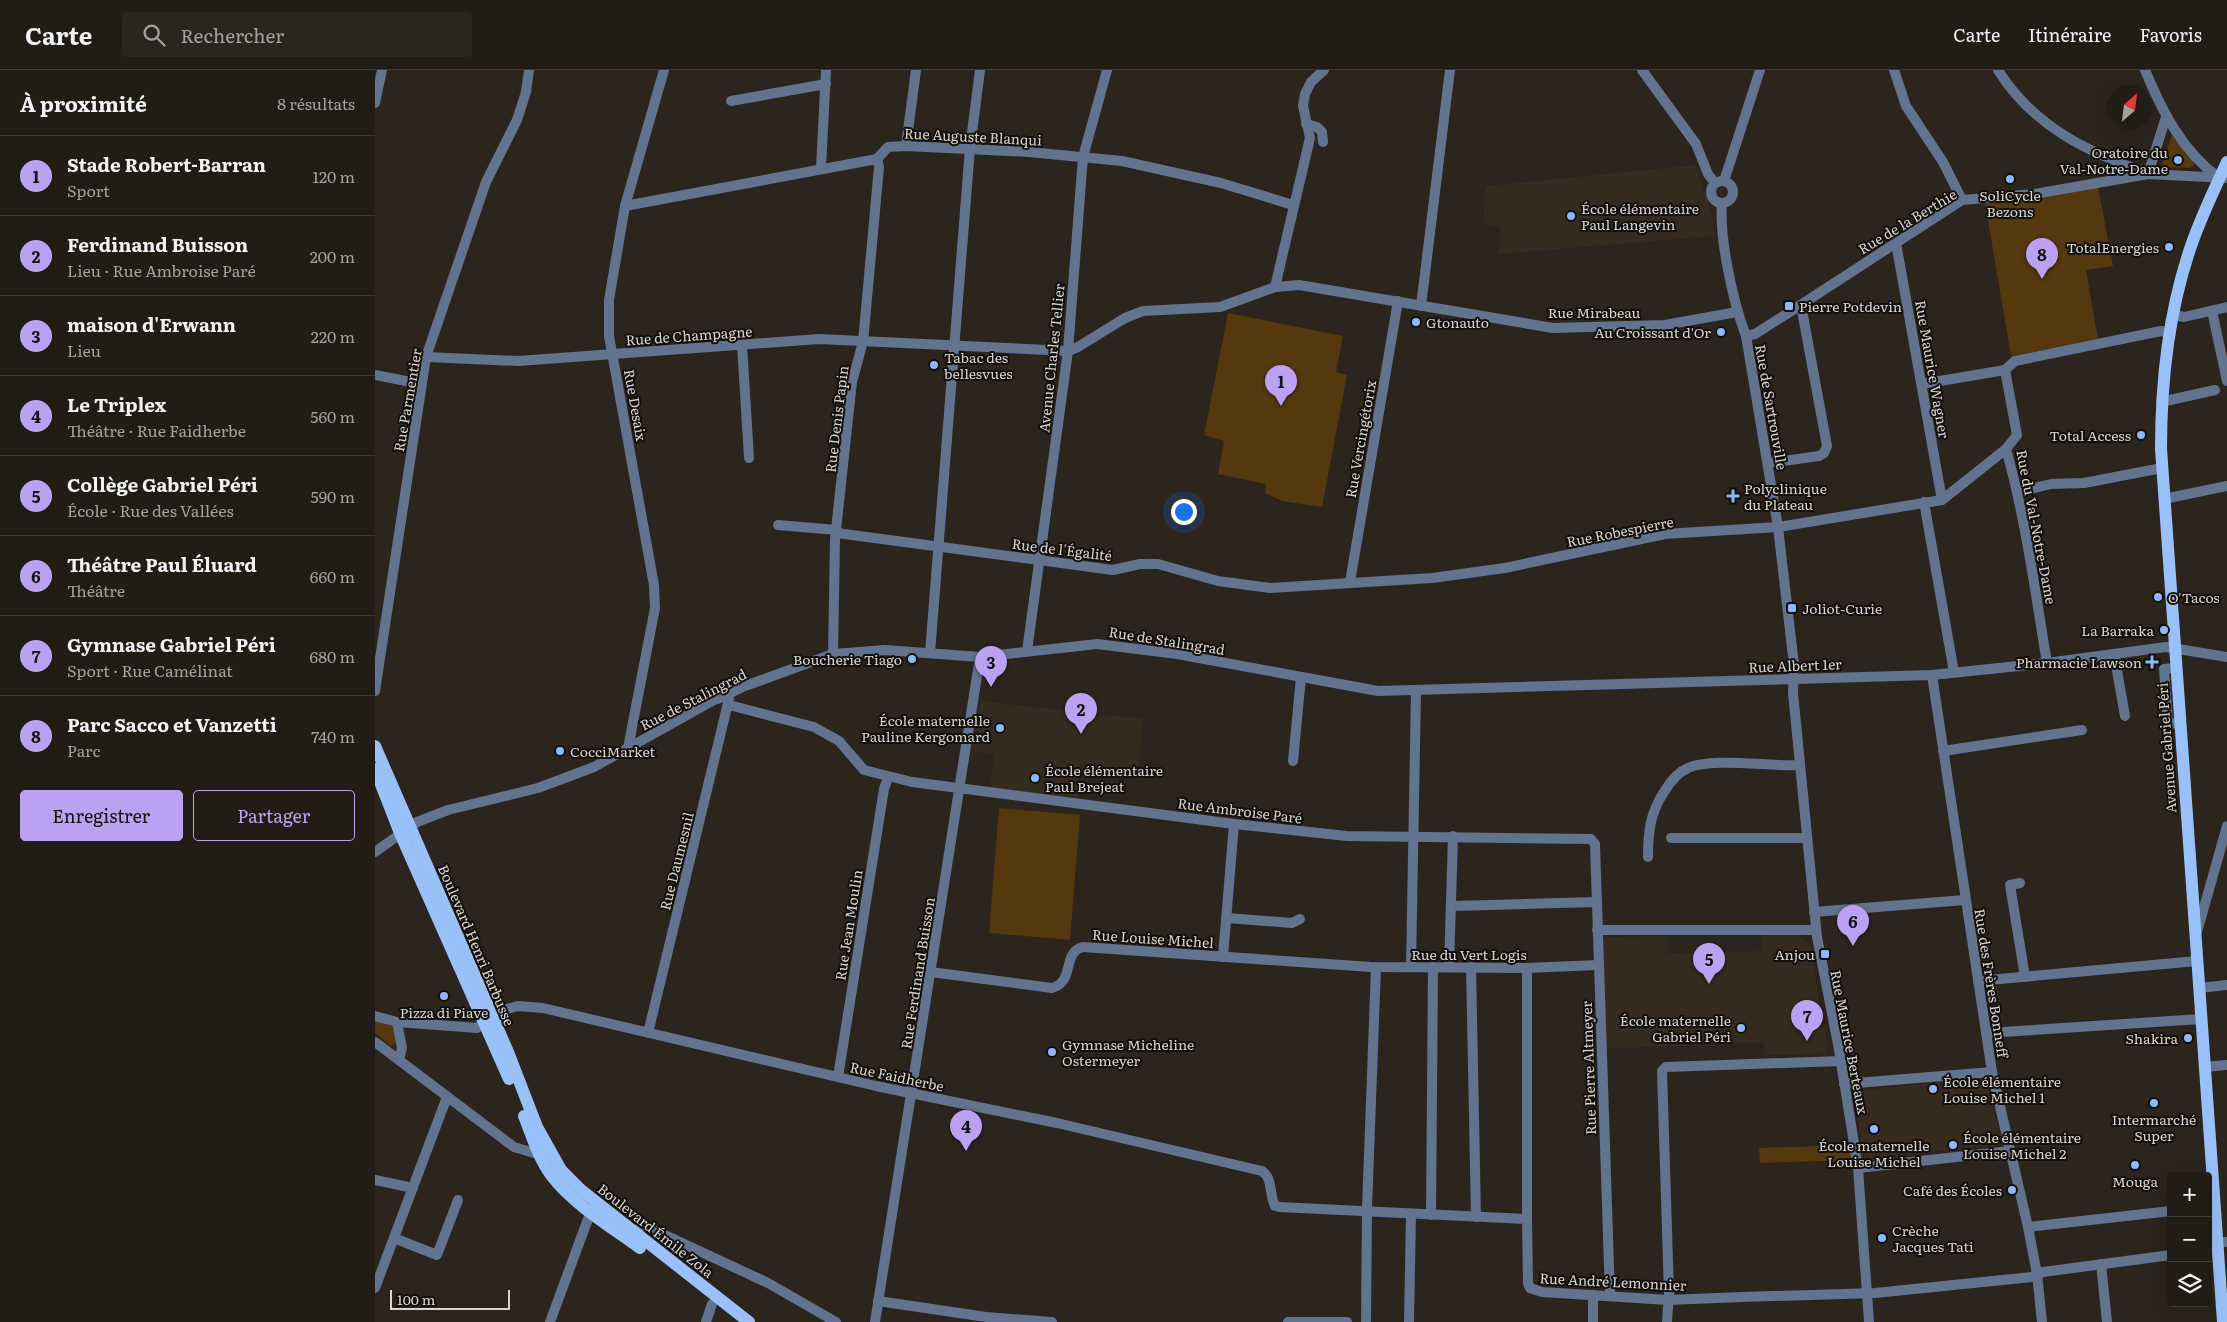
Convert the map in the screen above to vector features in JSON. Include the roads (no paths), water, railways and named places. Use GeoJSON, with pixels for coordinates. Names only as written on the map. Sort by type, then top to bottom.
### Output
{"type":"FeatureCollection","features":[{"type":"Feature","properties":{"kind":"main road","name":"Avenue Gabriel Péri"},"geometry":{"type":"LineString","coordinates":[[2209,1172],[2199,988],[2162,468],[2161,402],[2170,332],[2191,248],[2223,178],[2227,162]]}},
{"type":"Feature","properties":{"kind":"main road","name":"Boulevard Henri Barbusse"},"geometry":{"type":"LineString","coordinates":[[375,746],[405,829]]}},
{"type":"Feature","properties":{"kind":"main road","name":"Boulevard Henri Barbusse"},"geometry":{"type":"LineString","coordinates":[[375,769],[405,829],[546,1156]]}},
{"type":"Feature","properties":{"kind":"main road","name":"Boulevard Émile Zola"},"geometry":{"type":"LineString","coordinates":[[546,1156],[552,1176],[595,1208],[633,1232],[749,1322]]}},
{"type":"Feature","properties":{"kind":"main road","name":"Boulevard Émile Zola"},"geometry":{"type":"LineString","coordinates":[[595,1208],[617,1231],[735,1322]]}},
{"type":"Feature","properties":{"kind":"main road","name":"Avenue Gabriel Péri"},"geometry":{"type":"LineString","coordinates":[[2212,1214],[2217,1246],[2223,1322]]}},
{"type":"Feature","properties":{"kind":"street"},"geometry":{"type":"LineString","coordinates":[[375,103],[382,70]]}},
{"type":"Feature","properties":{"kind":"street","name":"Rue Parmentier"},"geometry":{"type":"LineString","coordinates":[[375,690],[426,357],[486,182],[517,120],[526,92],[529,70]]}},
{"type":"Feature","properties":{"kind":"street","name":"Rue Desaix"},"geometry":{"type":"LineString","coordinates":[[628,748],[655,608],[654,585],[608,332],[607,315],[625,206],[664,70]]}},
{"type":"Feature","properties":{"kind":"street"},"geometry":{"type":"LineString","coordinates":[[821,168],[826,70]]}},
{"type":"Feature","properties":{"kind":"street"},"geometry":{"type":"LineString","coordinates":[[906,146],[916,70]]}},
{"type":"Feature","properties":{"kind":"street"},"geometry":{"type":"LineString","coordinates":[[929,653],[970,148],[980,70]]}},
{"type":"Feature","properties":{"kind":"street","name":"Avenue Charles Tellier"},"geometry":{"type":"LineString","coordinates":[[1027,651],[1068,351],[1083,156],[1107,70]]}},
{"type":"Feature","properties":{"kind":"street"},"geometry":{"type":"LineString","coordinates":[[1275,287],[1310,138],[1303,106],[1305,94],[1311,82],[1325,70]]}},
{"type":"Feature","properties":{"kind":"street"},"geometry":{"type":"LineString","coordinates":[[1421,306],[1450,70]]}},
{"type":"Feature","properties":{"kind":"street"},"geometry":{"type":"LineString","coordinates":[[1642,70],[1696,144],[1708,174],[1719,182],[1732,188],[1733,194],[1729,200],[1722,203],[1713,197],[1711,190],[1719,182],[1760,70]]}},
{"type":"Feature","properties":{"kind":"street"},"geometry":{"type":"LineString","coordinates":[[1895,70],[1906,106],[1943,162],[1962,200]]}},
{"type":"Feature","properties":{"kind":"street"},"geometry":{"type":"LineString","coordinates":[[1998,70],[2029,109],[2057,132],[2100,156],[2148,174],[2166,118]]}},
{"type":"Feature","properties":{"kind":"street"},"geometry":{"type":"LineString","coordinates":[[2145,70],[2166,118],[2201,165],[2223,178]]}},
{"type":"Feature","properties":{"kind":"street"},"geometry":{"type":"LineString","coordinates":[[731,101],[826,84]]}},
{"type":"Feature","properties":{"kind":"street"},"geometry":{"type":"LineString","coordinates":[[1306,124],[1317,127],[1322,132],[1323,142]]}},
{"type":"Feature","properties":{"kind":"street","name":"Rue Auguste Blanqui"},"geometry":{"type":"LineString","coordinates":[[625,206],[877,159],[888,147],[906,146],[970,148],[1083,156],[1123,162],[1221,183],[1293,205]]}},
{"type":"Feature","properties":{"kind":"street","name":"Rue Denis Papin"},"geometry":{"type":"LineString","coordinates":[[833,654],[837,531],[852,382],[862,342],[879,167],[877,159]]}},
{"type":"Feature","properties":{"kind":"street","name":"Rue de la Berthie"},"geometry":{"type":"LineString","coordinates":[[1746,336],[1755,334],[1962,200],[2035,194],[2148,174],[2223,178]]}},
{"type":"Feature","properties":{"kind":"street","name":"Rue de Sartrouville"},"geometry":{"type":"LineString","coordinates":[[1722,203],[1720,223],[1737,312],[1746,336],[1769,463],[1794,665],[1792,678]]}},
{"type":"Feature","properties":{"kind":"street","name":"Rue Maurice Wagner"},"geometry":{"type":"LineString","coordinates":[[1896,243],[1942,500]]}},
{"type":"Feature","properties":{"kind":"street","name":"Rue Mirabeau"},"geometry":{"type":"LineString","coordinates":[[1068,351],[1078,347],[1125,318],[1143,311],[1220,307],[1275,287],[1299,285],[1553,328],[1665,325],[1737,312]]}},
{"type":"Feature","properties":{"kind":"street","name":"Rue Vercingétorix"},"geometry":{"type":"LineString","coordinates":[[1350,582],[1398,301]]}},
{"type":"Feature","properties":{"kind":"street"},"geometry":{"type":"LineString","coordinates":[[1769,463],[1819,456],[1824,453],[1827,446],[1801,305]]}},
{"type":"Feature","properties":{"kind":"street"},"geometry":{"type":"LineString","coordinates":[[2174,315],[2184,317],[2227,307]]}},
{"type":"Feature","properties":{"kind":"street"},"geometry":{"type":"LineString","coordinates":[[2212,311],[2223,338],[2227,381]]}},
{"type":"Feature","properties":{"kind":"street"},"geometry":{"type":"LineString","coordinates":[[1921,384],[2005,370],[2015,362],[2161,331],[2170,332]]}},
{"type":"Feature","properties":{"kind":"street","name":"Rue de Champagne"},"geometry":{"type":"LineString","coordinates":[[426,357],[518,361],[819,339],[1068,351]]}},
{"type":"Feature","properties":{"kind":"street"},"geometry":{"type":"LineString","coordinates":[[742,345],[749,458]]}},
{"type":"Feature","properties":{"kind":"street","name":"Rue du Val-Notre-Dame"},"geometry":{"type":"LineString","coordinates":[[2005,370],[2017,434],[2006,449],[2018,492],[2034,571],[2047,663]]}},
{"type":"Feature","properties":{"kind":"street"},"geometry":{"type":"LineString","coordinates":[[375,375],[421,384]]}},
{"type":"Feature","properties":{"kind":"street"},"geometry":{"type":"LineString","coordinates":[[2161,402],[2215,390]]}},
{"type":"Feature","properties":{"kind":"street"},"geometry":{"type":"LineString","coordinates":[[1942,500],[2006,449]]}},
{"type":"Feature","properties":{"kind":"street"},"geometry":{"type":"LineString","coordinates":[[2018,492],[2051,484],[2084,483],[2162,468]]}},
{"type":"Feature","properties":{"kind":"street"},"geometry":{"type":"LineString","coordinates":[[2164,499],[2227,486]]}},
{"type":"Feature","properties":{"kind":"street","name":"Rue Robespierre"},"geometry":{"type":"LineString","coordinates":[[1432,578],[1505,568],[1665,534],[1778,526],[1942,500]]}},
{"type":"Feature","properties":{"kind":"street"},"geometry":{"type":"LineString","coordinates":[[1924,502],[1954,672]]}},
{"type":"Feature","properties":{"kind":"street","name":"Rue de l'Égalité"},"geometry":{"type":"LineString","coordinates":[[778,526],[837,531],[1113,570],[1140,564],[1158,564],[1217,581],[1270,588],[1432,578]]}},
{"type":"Feature","properties":{"kind":"street","name":"Rue de Stalingrad"},"geometry":{"type":"LineString","coordinates":[[375,852],[405,829],[448,810],[551,784],[594,767],[714,700],[729,701],[733,691],[833,654],[885,650],[980,657],[1097,644],[1132,647],[1378,691],[1416,691]]}},
{"type":"Feature","properties":{"kind":"street","name":"Rue Albert 1er"},"geometry":{"type":"LineString","coordinates":[[1416,691],[1932,675],[2174,648],[2227,657]]}},
{"type":"Feature","properties":{"kind":"street"},"geometry":{"type":"LineString","coordinates":[[2114,654],[2125,716]]}},
{"type":"Feature","properties":{"kind":"street","name":"Rue Ferdinand Buisson"},"geometry":{"type":"LineString","coordinates":[[875,1322],[961,789],[980,657]]}},
{"type":"Feature","properties":{"kind":"street","name":"Rue des Frères Bonneff"},"geometry":{"type":"LineString","coordinates":[[1932,675],[1992,1072],[2029,1228],[2037,1274],[2042,1322]]}},
{"type":"Feature","properties":{"kind":"street"},"geometry":{"type":"LineString","coordinates":[[1293,761],[1301,678]]}},
{"type":"Feature","properties":{"kind":"street","name":"Rue Maurice Berteaux"},"geometry":{"type":"LineString","coordinates":[[1792,678],[1816,930],[1841,1061],[1858,1168],[1869,1322]]}},
{"type":"Feature","properties":{"kind":"street"},"geometry":{"type":"LineString","coordinates":[[1411,967],[1416,691]]}},
{"type":"Feature","properties":{"kind":"street","name":"Rue Ambroise Paré"},"geometry":{"type":"LineString","coordinates":[[729,701],[814,727],[839,741],[864,770],[888,778],[1234,824],[1347,836],[1414,835],[1591,839]]}},
{"type":"Feature","properties":{"kind":"street","name":"Rue Daumesnil"},"geometry":{"type":"LineString","coordinates":[[648,1033],[729,701]]}},
{"type":"Feature","properties":{"kind":"street"},"geometry":{"type":"LineString","coordinates":[[1943,751],[2082,730]]}},
{"type":"Feature","properties":{"kind":"street"},"geometry":{"type":"LineString","coordinates":[[1649,858],[1648,833],[1652,812],[1671,781],[1688,768],[1713,764],[1800,765]]}},
{"type":"Feature","properties":{"kind":"street","name":"Rue Jean Moulin"},"geometry":{"type":"LineString","coordinates":[[838,1077],[884,789],[888,778]]}},
{"type":"Feature","properties":{"kind":"street"},"geometry":{"type":"LineString","coordinates":[[1223,957],[1234,824]]}},
{"type":"Feature","properties":{"kind":"street"},"geometry":{"type":"LineString","coordinates":[[2195,938],[2227,826]]}},
{"type":"Feature","properties":{"kind":"street"},"geometry":{"type":"LineString","coordinates":[[1449,967],[1453,836]]}},
{"type":"Feature","properties":{"kind":"street"},"geometry":{"type":"LineString","coordinates":[[1671,838],[1807,838]]}},
{"type":"Feature","properties":{"kind":"street","name":"Rue Pierre Altmeyer"},"geometry":{"type":"LineString","coordinates":[[1591,839],[1595,844],[1595,902],[1610,1296]]}},
{"type":"Feature","properties":{"kind":"street"},"geometry":{"type":"LineString","coordinates":[[2020,883],[2010,886],[2025,976]]}},
{"type":"Feature","properties":{"kind":"street"},"geometry":{"type":"LineString","coordinates":[[1814,912],[1965,900]]}},
{"type":"Feature","properties":{"kind":"street"},"geometry":{"type":"LineString","coordinates":[[1451,906],[1595,902]]}},
{"type":"Feature","properties":{"kind":"street"},"geometry":{"type":"LineString","coordinates":[[1227,918],[1292,923],[1300,919]]}},
{"type":"Feature","properties":{"kind":"street"},"geometry":{"type":"LineString","coordinates":[[1597,930],[1816,930]]}},
{"type":"Feature","properties":{"kind":"street","name":"Rue Louise Michel"},"geometry":{"type":"LineString","coordinates":[[931,972],[1052,988],[1065,981],[1071,955],[1075,950],[1083,947],[1340,965]]}},
{"type":"Feature","properties":{"kind":"street"},"geometry":{"type":"LineString","coordinates":[[1979,981],[2197,961]]}},
{"type":"Feature","properties":{"kind":"street","name":"Rue du Vert Logis"},"geometry":{"type":"LineString","coordinates":[[1340,965],[1527,968],[1598,965]]}},
{"type":"Feature","properties":{"kind":"street"},"geometry":{"type":"LineString","coordinates":[[1367,1322],[1367,1211],[1377,967]]}},
{"type":"Feature","properties":{"kind":"street"},"geometry":{"type":"LineString","coordinates":[[1431,1215],[1433,967]]}},
{"type":"Feature","properties":{"kind":"street"},"geometry":{"type":"LineString","coordinates":[[1471,968],[1476,1217]]}},
{"type":"Feature","properties":{"kind":"street"},"geometry":{"type":"LineString","coordinates":[[1367,1211],[1527,1219],[1527,968]]}},
{"type":"Feature","properties":{"kind":"street"},"geometry":{"type":"LineString","coordinates":[[2199,988],[2227,985]]}},
{"type":"Feature","properties":{"kind":"street","name":"Rue Faidherbe"},"geometry":{"type":"LineString","coordinates":[[375,1016],[397,1022],[477,1028],[496,1012],[519,1006],[543,1008],[911,1094],[1057,1123],[1262,1171],[1268,1178],[1275,1206],[1367,1211]]}},
{"type":"Feature","properties":{"kind":"street"},"geometry":{"type":"LineString","coordinates":[[1987,1033],[2201,1019]]}},
{"type":"Feature","properties":{"kind":"street"},"geometry":{"type":"LineString","coordinates":[[397,1022],[402,1048],[399,1060]]}},
{"type":"Feature","properties":{"kind":"street"},"geometry":{"type":"LineString","coordinates":[[375,1042],[514,1147],[546,1156]]}},
{"type":"Feature","properties":{"kind":"street"},"geometry":{"type":"LineString","coordinates":[[1667,1322],[1662,1071],[1666,1067],[1841,1061]]}},
{"type":"Feature","properties":{"kind":"street"},"geometry":{"type":"LineString","coordinates":[[2204,1067],[2227,1065]]}},
{"type":"Feature","properties":{"kind":"street"},"geometry":{"type":"LineString","coordinates":[[1844,1084],[1992,1072]]}},
{"type":"Feature","properties":{"kind":"street"},"geometry":{"type":"LineString","coordinates":[[375,1288],[378,1273],[394,1238],[447,1097]]}},
{"type":"Feature","properties":{"kind":"street"},"geometry":{"type":"LineString","coordinates":[[1858,1168],[2010,1151]]}},
{"type":"Feature","properties":{"kind":"street"},"geometry":{"type":"LineString","coordinates":[[375,1180],[413,1188]]}},
{"type":"Feature","properties":{"kind":"street"},"geometry":{"type":"LineString","coordinates":[[394,1238],[437,1255],[458,1200]]}},
{"type":"Feature","properties":{"kind":"street"},"geometry":{"type":"LineString","coordinates":[[550,1322],[595,1208]]}},
{"type":"Feature","properties":{"kind":"street"},"geometry":{"type":"LineString","coordinates":[[2029,1228],[2167,1211]]}},
{"type":"Feature","properties":{"kind":"street"},"geometry":{"type":"LineString","coordinates":[[1409,1322],[1411,1214]]}},
{"type":"Feature","properties":{"kind":"street","name":"Rue André Lemonnier"},"geometry":{"type":"LineString","coordinates":[[1527,1219],[1527,1277],[1530,1288],[1542,1292],[1593,1296],[1668,1300],[1867,1293],[2032,1277],[2037,1274],[2167,1256]]}},
{"type":"Feature","properties":{"kind":"street"},"geometry":{"type":"LineString","coordinates":[[617,1231],[633,1232],[646,1227],[652,1229],[760,1279],[836,1322]]}},
{"type":"Feature","properties":{"kind":"street"},"geometry":{"type":"LineString","coordinates":[[2101,1264],[2107,1322]]}},
{"type":"Feature","properties":{"kind":"street"},"geometry":{"type":"LineString","coordinates":[[1593,1296],[1593,1322]]}},
{"type":"Feature","properties":{"kind":"street"},"geometry":{"type":"LineString","coordinates":[[878,1301],[986,1317],[1052,1322]]}},
{"type":"Feature","properties":{"kind":"street"},"geometry":{"type":"LineString","coordinates":[[706,1322],[712,1304]]}},
{"type":"Feature","properties":{"kind":"street"},"geometry":{"type":"LineString","coordinates":[[1288,1322],[1347,1322]]}},
{"type":"Feature","properties":{"kind":"place","name":"Oratoire du Val-Notre-Dame"},"geometry":{"type":"Point","coordinates":[2178,160]}},
{"type":"Feature","properties":{"kind":"place","name":"SoliCycle Bezons"},"geometry":{"type":"Point","coordinates":[2010,179]}},
{"type":"Feature","properties":{"kind":"place","name":"École élémentaire Paul Langevin"},"geometry":{"type":"Point","coordinates":[1571,216]}},
{"type":"Feature","properties":{"kind":"place","name":"TotalEnergies"},"geometry":{"type":"Point","coordinates":[2169,247]}},
{"type":"Feature","properties":{"kind":"place","name":"Parc Sacco et Vanzetti"},"geometry":{"type":"Point","coordinates":[2042,279]}},
{"type":"Feature","properties":{"kind":"place","name":"Pierre Potdevin"},"geometry":{"type":"Point","coordinates":[1789,306]}},
{"type":"Feature","properties":{"kind":"place","name":"Gtonauto"},"geometry":{"type":"Point","coordinates":[1416,322]}},
{"type":"Feature","properties":{"kind":"place","name":"Au Croissant d'Or"},"geometry":{"type":"Point","coordinates":[1721,332]}},
{"type":"Feature","properties":{"kind":"place","name":"Tabac des bellesvues"},"geometry":{"type":"Point","coordinates":[934,365]}},
{"type":"Feature","properties":{"kind":"place","name":"Stade Robert-Barran"},"geometry":{"type":"Point","coordinates":[1281,406]}},
{"type":"Feature","properties":{"kind":"place","name":"Total Access"},"geometry":{"type":"Point","coordinates":[2141,435]}},
{"type":"Feature","properties":{"kind":"place","name":"Polyclinique du Plateau"},"geometry":{"type":"Point","coordinates":[1733,496]}},
{"type":"Feature","properties":{"kind":"place","name":"O'Tacos"},"geometry":{"type":"Point","coordinates":[2158,597]}},
{"type":"Feature","properties":{"kind":"place","name":"Joliot-Curie"},"geometry":{"type":"Point","coordinates":[1792,608]}},
{"type":"Feature","properties":{"kind":"place","name":"La Barraka"},"geometry":{"type":"Point","coordinates":[2164,630]}},
{"type":"Feature","properties":{"kind":"place","name":"Boucherie Tiago"},"geometry":{"type":"Point","coordinates":[912,659]}},
{"type":"Feature","properties":{"kind":"place","name":"Pharmacie Lawson"},"geometry":{"type":"Point","coordinates":[2152,662]}},
{"type":"Feature","properties":{"kind":"place","name":"maison d'Erwann"},"geometry":{"type":"Point","coordinates":[991,687]}},
{"type":"Feature","properties":{"kind":"place","name":"École maternelle Pauline Kergomard"},"geometry":{"type":"Point","coordinates":[1000,728]}},
{"type":"Feature","properties":{"kind":"place","name":"Ferdinand Buisson"},"geometry":{"type":"Point","coordinates":[1081,734]}},
{"type":"Feature","properties":{"kind":"place","name":"CocciMarket"},"geometry":{"type":"Point","coordinates":[560,751]}},
{"type":"Feature","properties":{"kind":"place","name":"École élémentaire Paul Brejeat"},"geometry":{"type":"Point","coordinates":[1035,778]}},
{"type":"Feature","properties":{"kind":"place","name":"Théâtre Paul Éluard"},"geometry":{"type":"Point","coordinates":[1853,946]}},
{"type":"Feature","properties":{"kind":"place","name":"Anjou"},"geometry":{"type":"Point","coordinates":[1825,954]}},
{"type":"Feature","properties":{"kind":"place","name":"Collège Gabriel Péri"},"geometry":{"type":"Point","coordinates":[1709,984]}},
{"type":"Feature","properties":{"kind":"place","name":"Pizza di Piave"},"geometry":{"type":"Point","coordinates":[444,996]}},
{"type":"Feature","properties":{"kind":"place","name":"École maternelle Gabriel Péri"},"geometry":{"type":"Point","coordinates":[1741,1028]}},
{"type":"Feature","properties":{"kind":"place","name":"Shakira"},"geometry":{"type":"Point","coordinates":[2188,1038]}},
{"type":"Feature","properties":{"kind":"place","name":"Gymnase Gabriel Péri"},"geometry":{"type":"Point","coordinates":[1807,1041]}},
{"type":"Feature","properties":{"kind":"place","name":"Gymnase Micheline Ostermeyer"},"geometry":{"type":"Point","coordinates":[1052,1052]}},
{"type":"Feature","properties":{"kind":"place","name":"École élémentaire Louise Michel 1"},"geometry":{"type":"Point","coordinates":[1933,1089]}},
{"type":"Feature","properties":{"kind":"place","name":"Intermarché Super"},"geometry":{"type":"Point","coordinates":[2154,1103]}},
{"type":"Feature","properties":{"kind":"place","name":"École maternelle Louise Michel"},"geometry":{"type":"Point","coordinates":[1874,1129]}},
{"type":"Feature","properties":{"kind":"place","name":"École élémentaire Louise Michel 2"},"geometry":{"type":"Point","coordinates":[1953,1145]}},
{"type":"Feature","properties":{"kind":"place","name":"Le Triplex"},"geometry":{"type":"Point","coordinates":[966,1151]}},
{"type":"Feature","properties":{"kind":"place","name":"Mouga"},"geometry":{"type":"Point","coordinates":[2135,1165]}},
{"type":"Feature","properties":{"kind":"place","name":"Café des Écoles"},"geometry":{"type":"Point","coordinates":[2012,1190]}},
{"type":"Feature","properties":{"kind":"place","name":"Crèche Jacques Tati"},"geometry":{"type":"Point","coordinates":[1882,1238]}}]}
